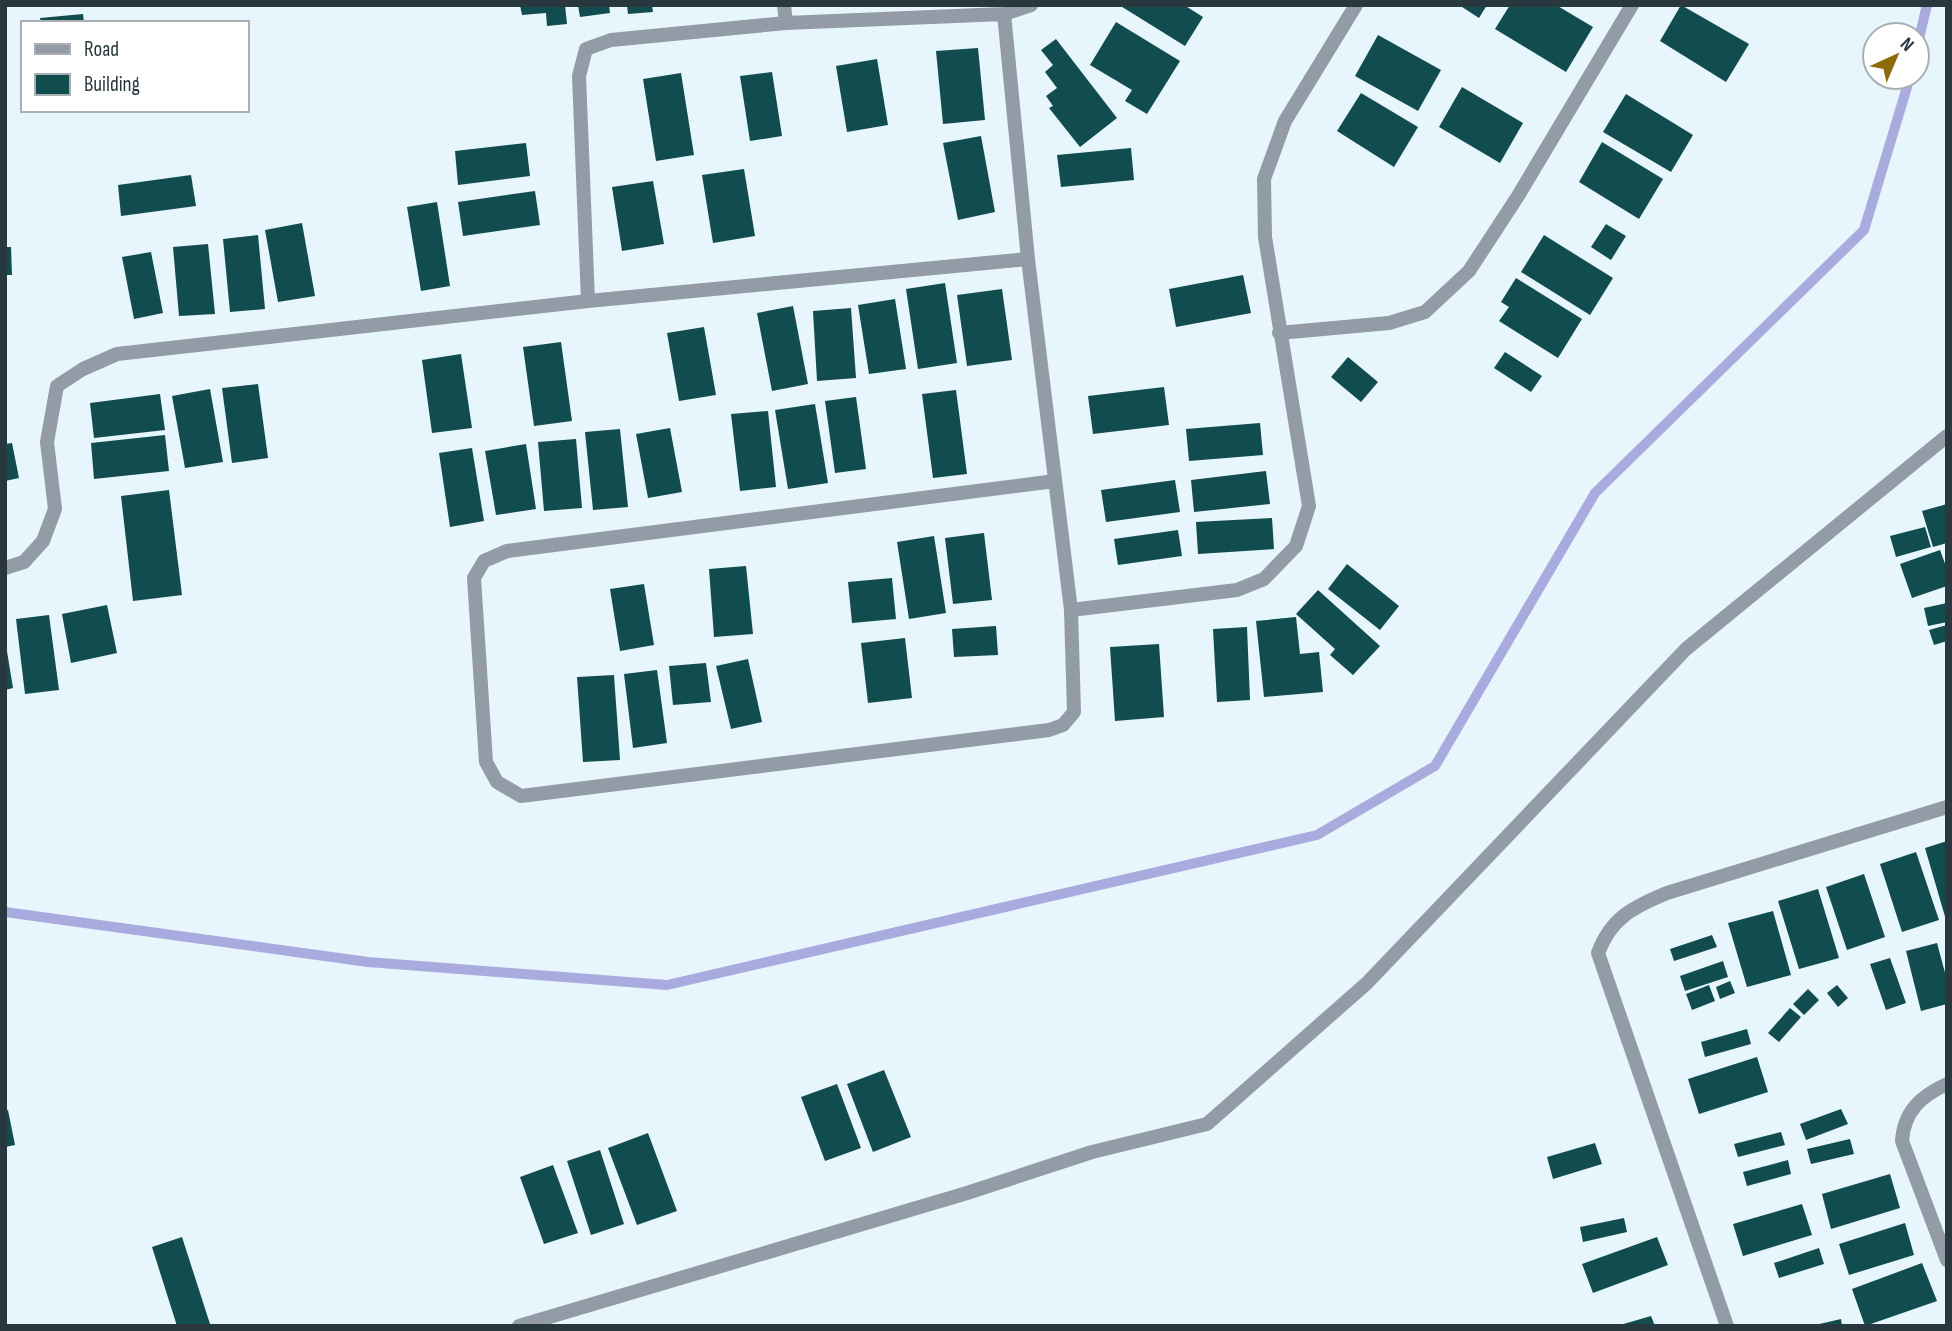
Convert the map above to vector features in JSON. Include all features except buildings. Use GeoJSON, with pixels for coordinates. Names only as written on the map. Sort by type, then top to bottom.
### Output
{"type":"FeatureCollection","features":[{"type":"Feature","properties":{"kind":"street"},"geometry":{"type":"LineString","coordinates":[[784,5],[786,23]]}},
{"type":"Feature","properties":{"kind":"street"},"geometry":{"type":"LineString","coordinates":[[588,301],[579,76],[586,49],[611,40],[786,23],[1004,13],[1031,5]]}},
{"type":"Feature","properties":{"kind":"street"},"geometry":{"type":"LineString","coordinates":[[1071,610],[1237,590],[1264,579],[1296,546],[1309,506],[1265,237],[1264,179],[1285,121],[1356,5]]}},
{"type":"Feature","properties":{"kind":"street"},"geometry":{"type":"LineString","coordinates":[[1279,333],[1388,323],[1425,312],[1469,271],[1518,196],[1632,5]]}},
{"type":"Feature","properties":{"kind":"street"},"geometry":{"type":"LineString","coordinates":[[1004,13],[1028,259],[1071,610],[1074,712],[1063,725],[1049,730],[521,796],[497,782],[486,762],[474,578],[484,561],[506,551],[1055,481]]}},
{"type":"Feature","properties":{"kind":"street"},"geometry":{"type":"LineString","coordinates":[[5,568],[24,562],[43,541],[55,509],[47,442],[57,386],[83,369],[117,355],[588,301],[1028,259]]}},
{"type":"Feature","properties":{"kind":"street"},"geometry":{"type":"LineString","coordinates":[[519,1326],[967,1194],[1092,1152],[1207,1124],[1367,983],[1686,649],[1947,436]]}},
{"type":"Feature","properties":{"kind":"street"},"geometry":{"type":"LineString","coordinates":[[1727,1326],[1598,953],[1606,931],[1638,905],[1667,893],[1947,807]]}},
{"type":"Feature","properties":{"kind":"street"},"geometry":{"type":"LineString","coordinates":[[1947,1084],[1914,1106],[1903,1124],[1902,1141],[1947,1260]]}},
{"type":"Feature","properties":{"kind":"waterway"},"geometry":{"type":"LineString","coordinates":[[1923,21],[1927,5]]}},
{"type":"Feature","properties":{"kind":"waterway"},"geometry":{"type":"LineString","coordinates":[[5,912],[368,962],[667,985],[1317,835],[1435,766],[1595,493],[1864,230],[1906,91]]}}]}
